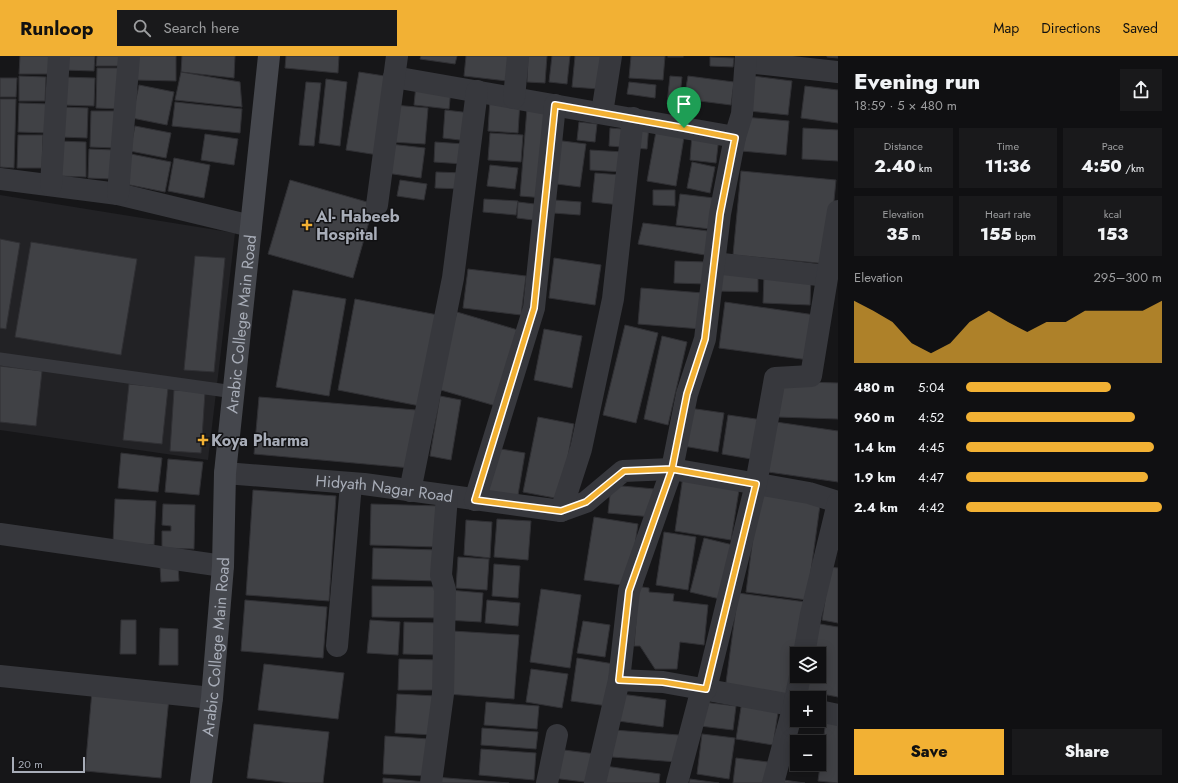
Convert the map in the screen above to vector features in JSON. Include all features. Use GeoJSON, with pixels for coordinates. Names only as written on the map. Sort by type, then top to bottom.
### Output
{"type":"FeatureCollection","features":[{"type":"Feature","properties":{"kind":"main road","name":"Arabic College Main Road"},"geometry":{"type":"LineString","coordinates":[[201,783],[212,698],[223,566],[225,473],[269,56]]}},
{"type":"Feature","properties":{"kind":"street"},"geometry":{"type":"LineString","coordinates":[[51,185],[58,56]]}},
{"type":"Feature","properties":{"kind":"street"},"geometry":{"type":"LineString","coordinates":[[118,194],[129,56]]}},
{"type":"Feature","properties":{"kind":"street"},"geometry":{"type":"LineString","coordinates":[[377,205],[397,56]]}},
{"type":"Feature","properties":{"kind":"street"},"geometry":{"type":"LineString","coordinates":[[514,98],[518,56]]}},
{"type":"Feature","properties":{"kind":"street"},"geometry":{"type":"LineString","coordinates":[[602,113],[611,56]]}},
{"type":"Feature","properties":{"kind":"street"},"geometry":{"type":"LineString","coordinates":[[595,783],[619,680],[629,591],[672,469],[687,394],[705,339],[720,214],[735,138],[742,114],[746,59],[838,72]]}},
{"type":"Feature","properties":{"kind":"street"},"geometry":{"type":"LineString","coordinates":[[394,77],[633,118],[735,138]]}},
{"type":"Feature","properties":{"kind":"street"},"geometry":{"type":"LineString","coordinates":[[410,491],[453,278],[477,91]]}},
{"type":"Feature","properties":{"kind":"street"},"geometry":{"type":"LineString","coordinates":[[475,500],[534,308],[555,105]]}},
{"type":"Feature","properties":{"kind":"street"},"geometry":{"type":"LineString","coordinates":[[561,511],[580,450],[613,299],[633,118]]}},
{"type":"Feature","properties":{"kind":"street"},"geometry":{"type":"LineString","coordinates":[[0,179],[118,194],[251,226]]}},
{"type":"Feature","properties":{"kind":"street"},"geometry":{"type":"LineString","coordinates":[[677,783],[700,696],[706,689],[756,484],[775,378],[811,376],[838,211]]}},
{"type":"Feature","properties":{"kind":"street"},"geometry":{"type":"LineString","coordinates":[[714,263],[827,276]]}},
{"type":"Feature","properties":{"kind":"street","name":"Hidyath Nagar Road"},"geometry":{"type":"LineString","coordinates":[[225,473],[351,484],[561,511],[586,502],[624,471],[672,469],[809,493],[838,502]]}},
{"type":"Feature","properties":{"kind":"street"},"geometry":{"type":"LineString","coordinates":[[337,646],[351,484]]}},
{"type":"Feature","properties":{"kind":"street"},"geometry":{"type":"LineString","coordinates":[[431,783],[443,694],[445,598],[441,575],[448,496]]}},
{"type":"Feature","properties":{"kind":"street"},"geometry":{"type":"LineString","coordinates":[[805,647],[811,614],[838,502]]}},
{"type":"Feature","properties":{"kind":"street"},"geometry":{"type":"LineString","coordinates":[[0,534],[223,566]]}},
{"type":"Feature","properties":{"kind":"street"},"geometry":{"type":"LineString","coordinates":[[0,676],[212,698]]}},
{"type":"Feature","properties":{"kind":"street"},"geometry":{"type":"LineString","coordinates":[[619,680],[663,682],[790,705]]}},
{"type":"Feature","properties":{"kind":"street"},"geometry":{"type":"LineString","coordinates":[[826,712],[838,715]]}},
{"type":"Feature","properties":{"kind":"street"},"geometry":{"type":"LineString","coordinates":[[773,783],[790,726]]}},
{"type":"Feature","properties":{"kind":"street"},"geometry":{"type":"LineString","coordinates":[[547,783],[557,735]]}},
{"type":"Feature","properties":{"kind":"lane"},"geometry":{"type":"LineString","coordinates":[[0,359],[234,392]]}},
{"type":"Feature","properties":{"kind":"shaded area"},"geometry":{"type":"Polygon","coordinates":[[[0,195],[235,233],[208,460],[0,430],[0,195]]]}},
{"type":"Feature","properties":{"kind":"building"},"geometry":{"type":"Polygon","coordinates":[[[20,56],[50,56],[49,74],[19,74],[20,56]]]}},
{"type":"Feature","properties":{"kind":"building"},"geometry":{"type":"Polygon","coordinates":[[[64,56],[95,56],[94,71],[63,70],[64,56]]]}},
{"type":"Feature","properties":{"kind":"building"},"geometry":{"type":"Polygon","coordinates":[[[97,56],[127,56],[126,66],[96,66],[97,56]]]}},
{"type":"Feature","properties":{"kind":"building"},"geometry":{"type":"Polygon","coordinates":[[[137,56],[176,56],[176,81],[136,80],[137,56]]]}},
{"type":"Feature","properties":{"kind":"building"},"geometry":{"type":"Polygon","coordinates":[[[182,56],[235,56],[234,78],[181,72],[182,56]]]}},
{"type":"Feature","properties":{"kind":"building"},"geometry":{"type":"Polygon","coordinates":[[[286,56],[339,56],[338,73],[285,68],[286,56]]]}},
{"type":"Feature","properties":{"kind":"building"},"geometry":{"type":"Polygon","coordinates":[[[421,56],[457,56],[455,64],[420,59],[421,56]]]}},
{"type":"Feature","properties":{"kind":"building"},"geometry":{"type":"Polygon","coordinates":[[[466,56],[510,56],[507,81],[464,76],[466,56]]]}},
{"type":"Feature","properties":{"kind":"building"},"geometry":{"type":"Polygon","coordinates":[[[528,56],[547,56],[545,83],[527,82],[528,56]]]}},
{"type":"Feature","properties":{"kind":"building"},"geometry":{"type":"Polygon","coordinates":[[[552,56],[570,56],[567,84],[549,82],[552,56]]]}},
{"type":"Feature","properties":{"kind":"building"},"geometry":{"type":"Polygon","coordinates":[[[575,56],[602,56],[599,89],[572,87],[575,56]]]}},
{"type":"Feature","properties":{"kind":"building"},"geometry":{"type":"Polygon","coordinates":[[[631,56],[665,56],[663,80],[629,78],[631,56]]]}},
{"type":"Feature","properties":{"kind":"building"},"geometry":{"type":"Polygon","coordinates":[[[683,56],[683,57],[668,57],[683,56]]]}},
{"type":"Feature","properties":{"kind":"building"},"geometry":{"type":"Polygon","coordinates":[[[838,56],[838,58],[827,57],[838,56]]]}},
{"type":"Feature","properties":{"kind":"building"},"geometry":{"type":"Polygon","coordinates":[[[710,57],[734,58],[733,67],[710,66],[710,57]]]}},
{"type":"Feature","properties":{"kind":"building"},"geometry":{"type":"Polygon","coordinates":[[[97,68],[123,68],[122,109],[96,108],[97,68]]]}},
{"type":"Feature","properties":{"kind":"building"},"geometry":{"type":"Polygon","coordinates":[[[181,72],[240,82],[242,107],[175,100],[181,72]]]}},
{"type":"Feature","properties":{"kind":"building"},"geometry":{"type":"Polygon","coordinates":[[[359,72],[391,77],[378,155],[346,150],[359,72]]]}},
{"type":"Feature","properties":{"kind":"building"},"geometry":{"type":"Polygon","coordinates":[[[19,76],[46,77],[45,101],[19,101],[19,76]]]}},
{"type":"Feature","properties":{"kind":"building"},"geometry":{"type":"Polygon","coordinates":[[[670,76],[682,77],[679,105],[667,104],[670,76]]]}},
{"type":"Feature","properties":{"kind":"building"},"geometry":{"type":"Polygon","coordinates":[[[688,76],[734,82],[731,105],[684,99],[688,76]]]}},
{"type":"Feature","properties":{"kind":"building"},"geometry":{"type":"Polygon","coordinates":[[[753,76],[792,81],[788,115],[749,111],[753,76]]]}},
{"type":"Feature","properties":{"kind":"building"},"geometry":{"type":"Polygon","coordinates":[[[63,77],[95,78],[94,106],[62,105],[63,77]]]}},
{"type":"Feature","properties":{"kind":"building"},"geometry":{"type":"Polygon","coordinates":[[[0,78],[17,78],[16,97],[0,97],[0,78]]]}},
{"type":"Feature","properties":{"kind":"building"},"geometry":{"type":"Polygon","coordinates":[[[326,79],[347,82],[340,146],[319,143],[326,79]]]}},
{"type":"Feature","properties":{"kind":"building"},"geometry":{"type":"Polygon","coordinates":[[[306,82],[321,83],[314,146],[299,145],[306,82]]]}},
{"type":"Feature","properties":{"kind":"building"},"geometry":{"type":"Polygon","coordinates":[[[629,82],[656,85],[655,98],[627,94],[629,82]]]}},
{"type":"Feature","properties":{"kind":"building"},"geometry":{"type":"Polygon","coordinates":[[[139,85],[174,92],[167,125],[132,118],[139,85]]]}},
{"type":"Feature","properties":{"kind":"building"},"geometry":{"type":"Polygon","coordinates":[[[416,85],[451,89],[449,109],[414,105],[416,85]]]}},
{"type":"Feature","properties":{"kind":"building"},"geometry":{"type":"Polygon","coordinates":[[[805,86],[838,90],[838,123],[801,118],[805,86]]]}},
{"type":"Feature","properties":{"kind":"building"},"geometry":{"type":"Polygon","coordinates":[[[0,99],[16,99],[14,168],[0,167],[0,99]]]}},
{"type":"Feature","properties":{"kind":"building"},"geometry":{"type":"Polygon","coordinates":[[[490,99],[520,101],[518,133],[488,131],[490,99]]]}},
{"type":"Feature","properties":{"kind":"building"},"geometry":{"type":"Polygon","coordinates":[[[175,102],[242,109],[240,133],[172,126],[175,102]]]}},
{"type":"Feature","properties":{"kind":"building"},"geometry":{"type":"Polygon","coordinates":[[[19,103],[50,104],[49,133],[18,132],[19,103]]]}},
{"type":"Feature","properties":{"kind":"building"},"geometry":{"type":"Polygon","coordinates":[[[394,105],[428,108],[425,144],[391,142],[394,105]]]}},
{"type":"Feature","properties":{"kind":"building"},"geometry":{"type":"Polygon","coordinates":[[[61,107],[88,108],[87,138],[60,137],[61,107]]]}},
{"type":"Feature","properties":{"kind":"building"},"geometry":{"type":"Polygon","coordinates":[[[527,108],[551,110],[544,198],[520,196],[527,108]]]}},
{"type":"Feature","properties":{"kind":"building"},"geometry":{"type":"Polygon","coordinates":[[[445,110],[471,113],[468,141],[443,138],[445,110]]]}},
{"type":"Feature","properties":{"kind":"building"},"geometry":{"type":"Polygon","coordinates":[[[91,111],[117,111],[116,148],[90,147],[91,111]]]}},
{"type":"Feature","properties":{"kind":"building"},"geometry":{"type":"Polygon","coordinates":[[[744,117],[789,121],[786,155],[741,151],[744,117]]]}},
{"type":"Feature","properties":{"kind":"building"},"geometry":{"type":"Polygon","coordinates":[[[579,122],[597,124],[595,142],[577,140],[579,122]]]}},
{"type":"Feature","properties":{"kind":"building"},"geometry":{"type":"Polygon","coordinates":[[[634,123],[649,124],[647,149],[633,148],[634,123]]]}},
{"type":"Feature","properties":{"kind":"building"},"geometry":{"type":"Polygon","coordinates":[[[135,126],[171,133],[166,158],[130,151],[135,126]]]}},
{"type":"Feature","properties":{"kind":"building"},"geometry":{"type":"Polygon","coordinates":[[[657,126],[685,131],[676,186],[647,181],[657,126]]]}},
{"type":"Feature","properties":{"kind":"building"},"geometry":{"type":"Polygon","coordinates":[[[610,128],[623,129],[622,147],[609,146],[610,128]]]}},
{"type":"Feature","properties":{"kind":"building"},"geometry":{"type":"Polygon","coordinates":[[[803,128],[838,130],[838,161],[802,159],[803,128]]]}},
{"type":"Feature","properties":{"kind":"building"},"geometry":{"type":"Polygon","coordinates":[[[490,133],[523,135],[521,162],[488,160],[490,133]]]}},
{"type":"Feature","properties":{"kind":"building"},"geometry":{"type":"Polygon","coordinates":[[[205,134],[238,139],[234,165],[201,160],[205,134]]]}},
{"type":"Feature","properties":{"kind":"building"},"geometry":{"type":"Polygon","coordinates":[[[692,134],[719,137],[716,163],[690,160],[692,134]]]}},
{"type":"Feature","properties":{"kind":"building"},"geometry":{"type":"Polygon","coordinates":[[[18,135],[43,135],[42,168],[17,168],[18,135]]]}},
{"type":"Feature","properties":{"kind":"building"},"geometry":{"type":"Polygon","coordinates":[[[555,140],[586,144],[580,187],[549,183],[555,140]]]}},
{"type":"Feature","properties":{"kind":"building"},"geometry":{"type":"Polygon","coordinates":[[[58,141],[86,142],[86,177],[58,176],[58,141]]]}},
{"type":"Feature","properties":{"kind":"building"},"geometry":{"type":"Polygon","coordinates":[[[435,142],[464,144],[463,164],[434,162],[435,142]]]}},
{"type":"Feature","properties":{"kind":"building"},"geometry":{"type":"Polygon","coordinates":[[[390,144],[425,148],[421,178],[386,173],[390,144]]]}},
{"type":"Feature","properties":{"kind":"building"},"geometry":{"type":"Polygon","coordinates":[[[89,149],[114,150],[112,179],[88,178],[89,149]]]}},
{"type":"Feature","properties":{"kind":"building"},"geometry":{"type":"Polygon","coordinates":[[[590,150],[624,152],[623,172],[590,170],[590,150]]]}},
{"type":"Feature","properties":{"kind":"building"},"geometry":{"type":"Polygon","coordinates":[[[131,154],[171,162],[165,192],[125,184],[131,154]]]}},
{"type":"Feature","properties":{"kind":"building"},"geometry":{"type":"Polygon","coordinates":[[[174,158],[210,165],[204,198],[168,191],[174,158]]]}},
{"type":"Feature","properties":{"kind":"building"},"geometry":{"type":"Polygon","coordinates":[[[692,162],[715,167],[710,193],[687,188],[692,162]]]}},
{"type":"Feature","properties":{"kind":"building"},"geometry":{"type":"Polygon","coordinates":[[[490,165],[518,168],[515,189],[487,186],[490,165]]]}},
{"type":"Feature","properties":{"kind":"building"},"geometry":{"type":"Polygon","coordinates":[[[741,171],[836,180],[828,264],[733,255],[741,171]]]}},
{"type":"Feature","properties":{"kind":"building"},"geometry":{"type":"Polygon","coordinates":[[[436,172],[464,173],[463,189],[435,188],[436,172]]]}},
{"type":"Feature","properties":{"kind":"building"},"geometry":{"type":"Polygon","coordinates":[[[595,173],[622,175],[620,205],[592,202],[595,173]]]}},
{"type":"Feature","properties":{"kind":"building"},"geometry":{"type":"Polygon","coordinates":[[[290,180],[374,204],[353,278],[268,254],[290,180]]]}},
{"type":"Feature","properties":{"kind":"building"},"geometry":{"type":"Polygon","coordinates":[[[400,180],[427,184],[424,200],[397,196],[400,180]]]}},
{"type":"Feature","properties":{"kind":"building"},"geometry":{"type":"Polygon","coordinates":[[[653,190],[675,190],[675,206],[653,205],[653,190]]]}},
{"type":"Feature","properties":{"kind":"building"},"geometry":{"type":"Polygon","coordinates":[[[680,194],[714,198],[710,229],[676,225],[680,194]]]}},
{"type":"Feature","properties":{"kind":"building"},"geometry":{"type":"Polygon","coordinates":[[[484,199],[518,201],[516,215],[483,212],[484,199]]]}},
{"type":"Feature","properties":{"kind":"building"},"geometry":{"type":"Polygon","coordinates":[[[554,200],[581,202],[580,215],[553,213],[554,200]]]}},
{"type":"Feature","properties":{"kind":"building"},"geometry":{"type":"Polygon","coordinates":[[[518,202],[543,205],[541,221],[517,218],[518,202]]]}},
{"type":"Feature","properties":{"kind":"building"},"geometry":{"type":"Polygon","coordinates":[[[643,223],[716,232],[711,256],[638,244],[643,223]]]}},
{"type":"Feature","properties":{"kind":"building"},"geometry":{"type":"Polygon","coordinates":[[[0,239],[20,243],[6,329],[0,328],[0,239]]]}},
{"type":"Feature","properties":{"kind":"building"},"geometry":{"type":"Polygon","coordinates":[[[31,242],[137,259],[121,355],[15,337],[31,242]]]}},
{"type":"Feature","properties":{"kind":"building"},"geometry":{"type":"Polygon","coordinates":[[[195,256],[225,258],[214,372],[184,370],[195,256]]]}},
{"type":"Feature","properties":{"kind":"building"},"geometry":{"type":"Polygon","coordinates":[[[554,258],[601,265],[595,305],[549,298],[554,258]]]}},
{"type":"Feature","properties":{"kind":"building"},"geometry":{"type":"Polygon","coordinates":[[[675,261],[707,262],[706,284],[674,283],[675,261]]]}},
{"type":"Feature","properties":{"kind":"building"},"geometry":{"type":"Polygon","coordinates":[[[716,267],[758,272],[758,292],[715,291],[716,267]]]}},
{"type":"Feature","properties":{"kind":"building"},"geometry":{"type":"Polygon","coordinates":[[[468,269],[526,276],[521,315],[463,308],[468,269]]]}},
{"type":"Feature","properties":{"kind":"building"},"geometry":{"type":"Polygon","coordinates":[[[764,275],[811,276],[810,305],[763,303],[764,275]]]}},
{"type":"Feature","properties":{"kind":"building"},"geometry":{"type":"Polygon","coordinates":[[[641,288],[703,293],[701,329],[638,324],[641,288]]]}},
{"type":"Feature","properties":{"kind":"building"},"geometry":{"type":"Polygon","coordinates":[[[293,290],[346,299],[329,396],[276,387],[293,290]]]}},
{"type":"Feature","properties":{"kind":"building"},"geometry":{"type":"Polygon","coordinates":[[[355,299],[443,316],[425,407],[338,390],[355,299]]]}},
{"type":"Feature","properties":{"kind":"building"},"geometry":{"type":"Polygon","coordinates":[[[725,302],[815,315],[809,360],[719,348],[725,302]]]}},
{"type":"Feature","properties":{"kind":"building"},"geometry":{"type":"Polygon","coordinates":[[[457,312],[518,330],[496,406],[434,388],[457,312]]]}},
{"type":"Feature","properties":{"kind":"building"},"geometry":{"type":"Polygon","coordinates":[[[625,325],[658,333],[636,423],[603,415],[625,325]]]}},
{"type":"Feature","properties":{"kind":"building"},"geometry":{"type":"Polygon","coordinates":[[[544,329],[582,336],[572,388],[534,380],[544,329]]]}},
{"type":"Feature","properties":{"kind":"building"},"geometry":{"type":"Polygon","coordinates":[[[662,336],[687,342],[668,425],[644,419],[662,336]]]}},
{"type":"Feature","properties":{"kind":"building"},"geometry":{"type":"Polygon","coordinates":[[[0,366],[42,371],[36,426],[0,422],[0,366]]]}},
{"type":"Feature","properties":{"kind":"building"},"geometry":{"type":"Polygon","coordinates":[[[778,381],[838,383],[838,419],[777,417],[778,381]]]}},
{"type":"Feature","properties":{"kind":"building"},"geometry":{"type":"Polygon","coordinates":[[[129,384],[168,388],[162,444],[123,440],[129,384]]]}},
{"type":"Feature","properties":{"kind":"building"},"geometry":{"type":"Polygon","coordinates":[[[174,390],[205,392],[201,453],[170,451],[174,390]]]}},
{"type":"Feature","properties":{"kind":"building"},"geometry":{"type":"Polygon","coordinates":[[[440,396],[461,400],[451,460],[430,456],[440,396]]]}},
{"type":"Feature","properties":{"kind":"building"},"geometry":{"type":"Polygon","coordinates":[[[259,397],[416,410],[410,468],[254,454],[259,397]]]}},
{"type":"Feature","properties":{"kind":"building"},"geometry":{"type":"Polygon","coordinates":[[[689,408],[724,413],[718,452],[683,446],[689,408]]]}},
{"type":"Feature","properties":{"kind":"building"},"geometry":{"type":"Polygon","coordinates":[[[728,415],[763,420],[757,460],[722,454],[728,415]]]}},
{"type":"Feature","properties":{"kind":"building"},"geometry":{"type":"Polygon","coordinates":[[[538,417],[574,424],[560,499],[523,492],[538,417]]]}},
{"type":"Feature","properties":{"kind":"building"},"geometry":{"type":"Polygon","coordinates":[[[776,422],[838,431],[838,482],[768,472],[776,422]]]}},
{"type":"Feature","properties":{"kind":"building"},"geometry":{"type":"Polygon","coordinates":[[[495,448],[525,453],[517,501],[487,496],[495,448]]]}},
{"type":"Feature","properties":{"kind":"building"},"geometry":{"type":"Polygon","coordinates":[[[121,453],[162,458],[158,492],[118,488],[121,453]]]}},
{"type":"Feature","properties":{"kind":"building"},"geometry":{"type":"Polygon","coordinates":[[[168,459],[203,462],[199,495],[165,492],[168,459]]]}},
{"type":"Feature","properties":{"kind":"building"},"geometry":{"type":"Polygon","coordinates":[[[683,476],[740,484],[731,540],[675,531],[683,476]]]}},
{"type":"Feature","properties":{"kind":"building"},"geometry":{"type":"Polygon","coordinates":[[[611,485],[655,489],[652,517],[608,513],[611,485]]]}},
{"type":"Feature","properties":{"kind":"building"},"geometry":{"type":"Polygon","coordinates":[[[253,490],[336,496],[329,601],[246,595],[253,490]]]}},
{"type":"Feature","properties":{"kind":"building"},"geometry":{"type":"Polygon","coordinates":[[[759,490],[821,498],[807,600],[746,592],[759,490]]]}},
{"type":"Feature","properties":{"kind":"building"},"geometry":{"type":"Polygon","coordinates":[[[115,499],[156,501],[154,545],[113,543],[115,499]]]}},
{"type":"Feature","properties":{"kind":"building"},"geometry":{"type":"Polygon","coordinates":[[[163,504],[195,505],[194,549],[162,548],[162,531],[171,531],[171,526],[162,525],[163,504]]]}},
{"type":"Feature","properties":{"kind":"building"},"geometry":{"type":"Polygon","coordinates":[[[371,504],[440,506],[438,547],[370,545],[371,504]]]}},
{"type":"Feature","properties":{"kind":"building"},"geometry":{"type":"Polygon","coordinates":[[[594,517],[638,524],[629,586],[584,580],[594,517]]]}},
{"type":"Feature","properties":{"kind":"building"},"geometry":{"type":"Polygon","coordinates":[[[497,519],[531,521],[528,560],[494,557],[497,519]]]}},
{"type":"Feature","properties":{"kind":"building"},"geometry":{"type":"Polygon","coordinates":[[[466,520],[492,522],[490,558],[464,555],[466,520]]]}},
{"type":"Feature","properties":{"kind":"building"},"geometry":{"type":"Polygon","coordinates":[[[664,532],[696,537],[688,590],[656,585],[664,532]]]}},
{"type":"Feature","properties":{"kind":"building"},"geometry":{"type":"Polygon","coordinates":[[[704,538],[733,545],[720,599],[690,592],[704,538]]]}},
{"type":"Feature","properties":{"kind":"building"},"geometry":{"type":"Polygon","coordinates":[[[373,548],[438,550],[437,581],[372,579],[373,548]]]}},
{"type":"Feature","properties":{"kind":"building"},"geometry":{"type":"Polygon","coordinates":[[[458,557],[489,559],[487,590],[456,588],[458,557]]]}},
{"type":"Feature","properties":{"kind":"building"},"geometry":{"type":"Polygon","coordinates":[[[494,564],[520,566],[518,598],[492,596],[494,564]]]}},
{"type":"Feature","properties":{"kind":"building"},"geometry":{"type":"Polygon","coordinates":[[[178,565],[179,581],[161,582],[160,566],[178,565]]]}},
{"type":"Feature","properties":{"kind":"building"},"geometry":{"type":"Polygon","coordinates":[[[830,567],[838,568],[838,623],[822,620],[830,567]]]}},
{"type":"Feature","properties":{"kind":"building"},"geometry":{"type":"Polygon","coordinates":[[[644,578],[642,587],[649,588],[649,592],[674,594],[673,601],[708,605],[704,645],[680,642],[677,669],[655,669],[640,646],[634,646],[636,621],[631,587],[644,578]]]}},
{"type":"Feature","properties":{"kind":"building"},"geometry":{"type":"Polygon","coordinates":[[[372,586],[443,587],[442,618],[372,617],[372,586]]]}},
{"type":"Feature","properties":{"kind":"building"},"geometry":{"type":"Polygon","coordinates":[[[541,589],[581,595],[570,668],[530,662],[541,589]]]}},
{"type":"Feature","properties":{"kind":"building"},"geometry":{"type":"Polygon","coordinates":[[[449,590],[483,593],[481,622],[446,620],[449,590]]]}},
{"type":"Feature","properties":{"kind":"building"},"geometry":{"type":"Polygon","coordinates":[[[738,593],[806,602],[798,647],[790,647],[790,683],[794,683],[794,691],[790,691],[790,699],[725,690],[738,593]]]}},
{"type":"Feature","properties":{"kind":"building"},"geometry":{"type":"Polygon","coordinates":[[[245,600],[327,607],[323,658],[241,651],[245,600]]]}},
{"type":"Feature","properties":{"kind":"building"},"geometry":{"type":"Polygon","coordinates":[[[487,600],[520,603],[518,626],[485,623],[487,600]]]}},
{"type":"Feature","properties":{"kind":"building"},"geometry":{"type":"Polygon","coordinates":[[[121,620],[136,620],[136,654],[120,654],[121,620]]]}},
{"type":"Feature","properties":{"kind":"building"},"geometry":{"type":"Polygon","coordinates":[[[370,620],[400,622],[398,655],[367,653],[370,620]]]}},
{"type":"Feature","properties":{"kind":"building"},"geometry":{"type":"Polygon","coordinates":[[[583,621],[610,625],[605,657],[577,653],[583,621]]]}},
{"type":"Feature","properties":{"kind":"building"},"geometry":{"type":"Polygon","coordinates":[[[404,622],[440,623],[440,655],[403,654],[404,622]]]}},
{"type":"Feature","properties":{"kind":"building"},"geometry":{"type":"Polygon","coordinates":[[[814,623],[838,627],[838,697],[826,695],[826,691],[801,690],[802,683],[826,683],[826,647],[809,647],[814,623]]]}},
{"type":"Feature","properties":{"kind":"building"},"geometry":{"type":"Polygon","coordinates":[[[160,628],[178,629],[178,665],[159,665],[160,628]]]}},
{"type":"Feature","properties":{"kind":"building"},"geometry":{"type":"Polygon","coordinates":[[[452,631],[519,635],[514,699],[447,694],[452,631]]]}},
{"type":"Feature","properties":{"kind":"building"},"geometry":{"type":"Polygon","coordinates":[[[577,658],[614,664],[608,706],[571,701],[577,658]]]}},
{"type":"Feature","properties":{"kind":"building"},"geometry":{"type":"Polygon","coordinates":[[[399,659],[440,660],[439,690],[398,690],[399,659]]]}},
{"type":"Feature","properties":{"kind":"building"},"geometry":{"type":"Polygon","coordinates":[[[264,664],[344,673],[338,719],[258,710],[264,664]]]}},
{"type":"Feature","properties":{"kind":"building"},"geometry":{"type":"Polygon","coordinates":[[[531,669],[568,674],[562,708],[526,702],[531,669]]]}},
{"type":"Feature","properties":{"kind":"building"},"geometry":{"type":"Polygon","coordinates":[[[92,691],[169,698],[161,778],[85,771],[92,691]]]}},
{"type":"Feature","properties":{"kind":"building"},"geometry":{"type":"Polygon","coordinates":[[[397,694],[436,696],[434,735],[395,733],[397,694]]]}},
{"type":"Feature","properties":{"kind":"building"},"geometry":{"type":"Polygon","coordinates":[[[621,694],[666,700],[663,727],[618,721],[621,694]]]}},
{"type":"Feature","properties":{"kind":"building"},"geometry":{"type":"Polygon","coordinates":[[[742,701],[779,706],[773,745],[736,739],[742,701]]]}},
{"type":"Feature","properties":{"kind":"building"},"geometry":{"type":"Polygon","coordinates":[[[486,702],[539,706],[537,729],[484,725],[486,702]]]}},
{"type":"Feature","properties":{"kind":"building"},"geometry":{"type":"Polygon","coordinates":[[[703,702],[736,706],[733,730],[700,726],[703,702]]]}},
{"type":"Feature","properties":{"kind":"building"},"geometry":{"type":"Polygon","coordinates":[[[826,720],[838,722],[838,783],[818,781],[819,771],[826,771],[826,735],[824,735],[826,720]]]}},
{"type":"Feature","properties":{"kind":"building"},"geometry":{"type":"Polygon","coordinates":[[[254,724],[329,732],[323,783],[290,783],[247,778],[254,724]]]}},
{"type":"Feature","properties":{"kind":"building"},"geometry":{"type":"Polygon","coordinates":[[[482,728],[538,732],[536,749],[481,745],[482,728]]]}},
{"type":"Feature","properties":{"kind":"building"},"geometry":{"type":"Polygon","coordinates":[[[614,730],[679,735],[677,762],[612,757],[614,730]]]}},
{"type":"Feature","properties":{"kind":"building"},"geometry":{"type":"Polygon","coordinates":[[[702,734],[735,738],[729,779],[697,774],[702,734]]]}},
{"type":"Feature","properties":{"kind":"building"},"geometry":{"type":"Polygon","coordinates":[[[385,736],[429,739],[427,776],[383,774],[385,736]]]}},
{"type":"Feature","properties":{"kind":"building"},"geometry":{"type":"Polygon","coordinates":[[[481,749],[536,753],[534,780],[479,775],[481,749]]]}},
{"type":"Feature","properties":{"kind":"building"},"geometry":{"type":"Polygon","coordinates":[[[556,749],[596,754],[593,783],[552,778],[556,749]]]}},
{"type":"Feature","properties":{"kind":"building"},"geometry":{"type":"Polygon","coordinates":[[[736,758],[768,762],[765,783],[733,783],[736,758]]]}},
{"type":"Feature","properties":{"kind":"building"},"geometry":{"type":"Polygon","coordinates":[[[605,766],[660,774],[659,783],[603,783],[605,766]]]}},
{"type":"Feature","properties":{"kind":"building"},"geometry":{"type":"Polygon","coordinates":[[[435,777],[509,783],[434,783],[435,777]]]}},
{"type":"Feature","properties":{"kind":"building"},"geometry":{"type":"Polygon","coordinates":[[[383,778],[425,782],[425,783],[383,783],[383,778]]]}},
{"type":"Feature","properties":{"kind":"building"},"geometry":{"type":"Polygon","coordinates":[[[690,779],[719,783],[689,783],[690,779]]]}},
{"type":"Feature","properties":{"kind":"building"},"geometry":{"type":"Polygon","coordinates":[[[784,780],[805,783],[784,783],[784,780]]]}},
{"type":"Feature","properties":{"kind":"place","name":"Al- Habeeb Hospital"},"geometry":{"type":"Point","coordinates":[307,225]}},
{"type":"Feature","properties":{"kind":"place","name":"Koya Pharma"},"geometry":{"type":"Point","coordinates":[203,440]}},
{"type":"Feature","properties":{"kind":"route"},"geometry":{"type":"LineString","coordinates":[[684,128],[555,105],[534,308],[475,500],[561,511],[586,502],[624,471],[672,469],[756,484],[706,689],[663,682],[619,680],[625,612],[629,591],[672,469],[687,394],[705,339],[720,214],[735,138],[684,128]]}}]}
